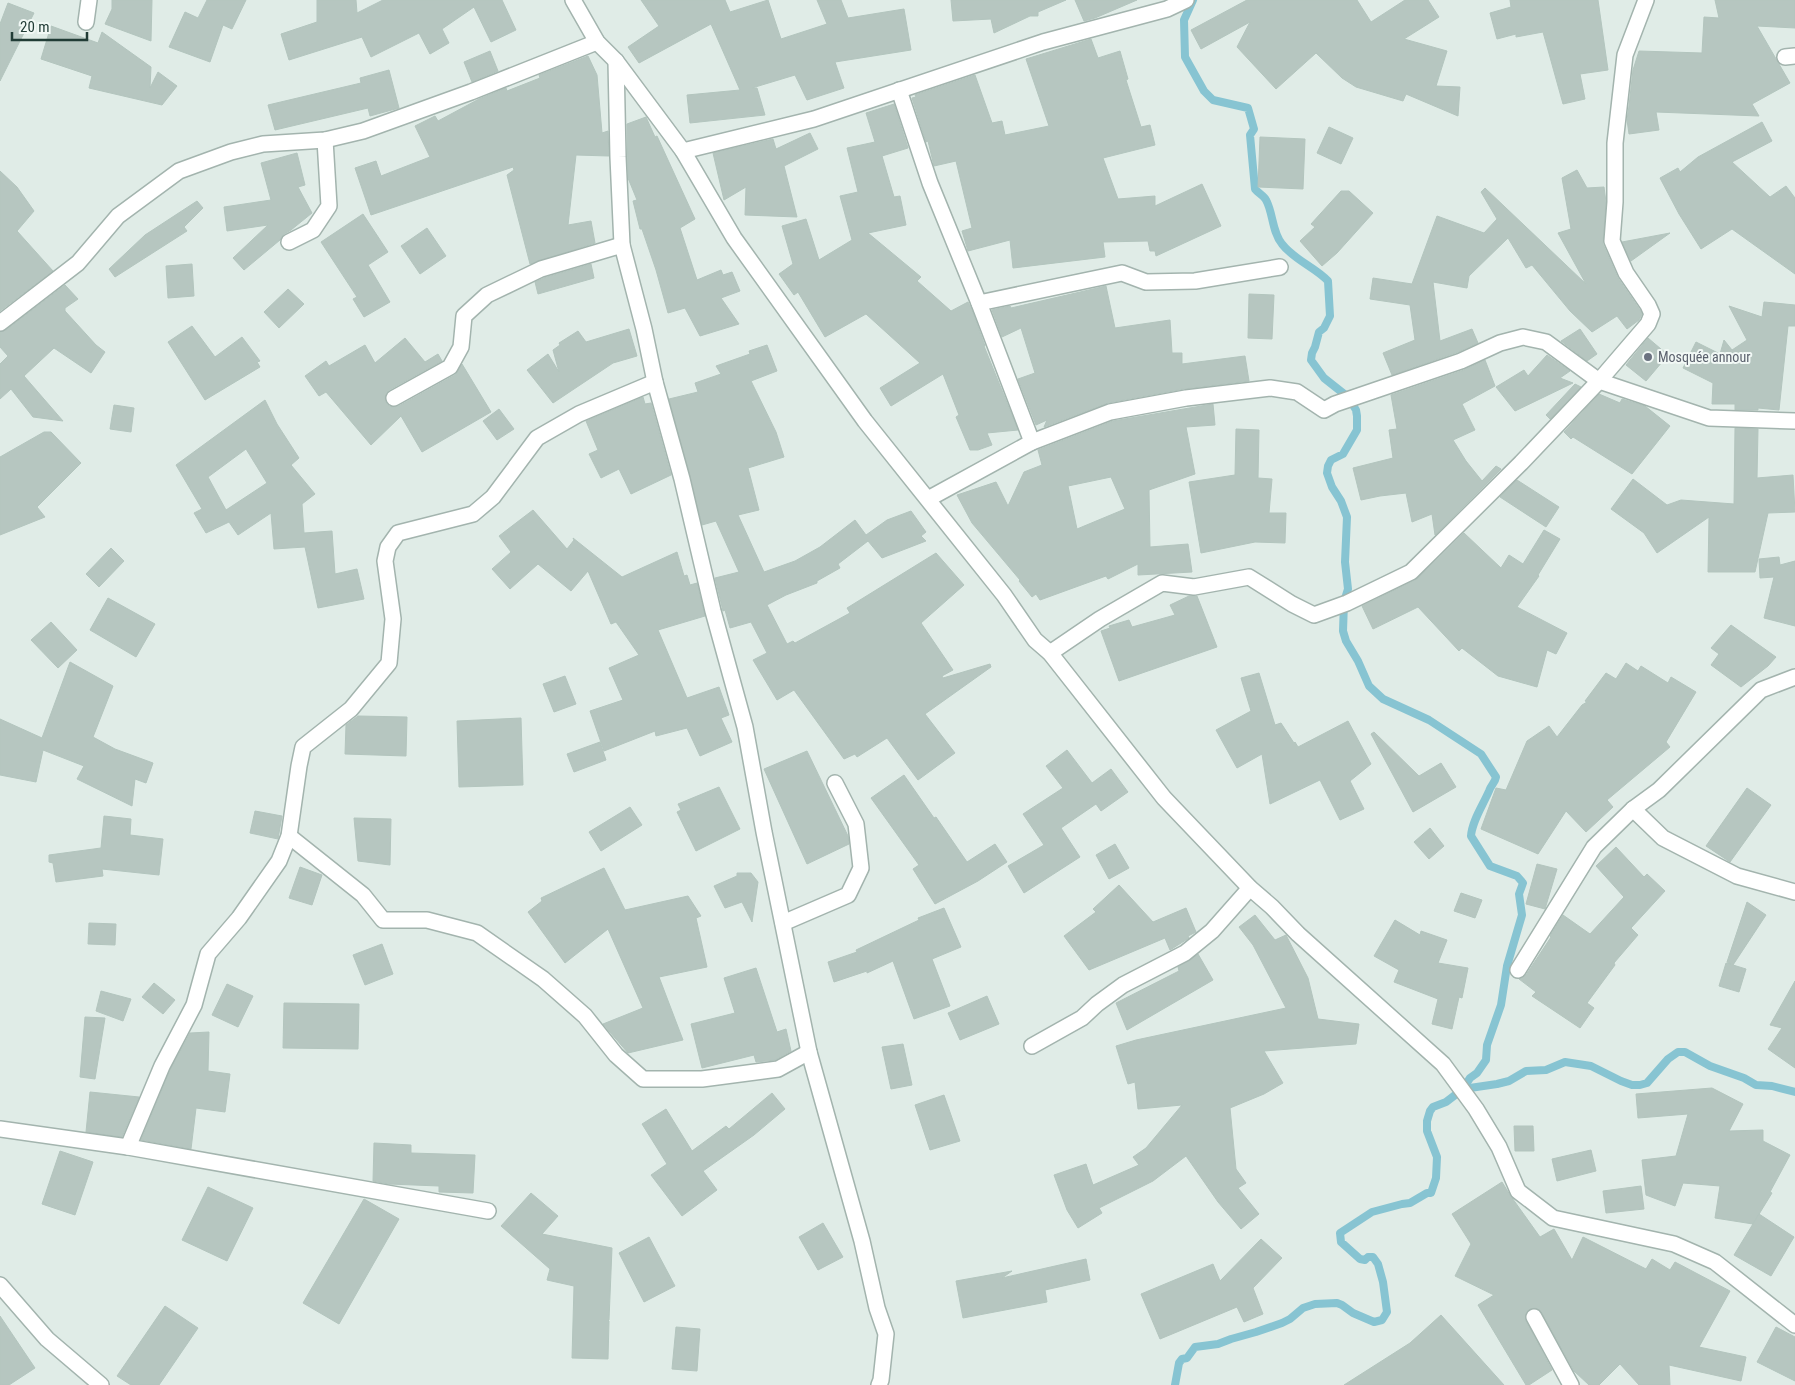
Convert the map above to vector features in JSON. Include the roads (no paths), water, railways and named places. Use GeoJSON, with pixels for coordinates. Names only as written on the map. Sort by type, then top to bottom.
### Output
{"type":"FeatureCollection","features":[{"type":"Feature","properties":{"kind":"street"},"geometry":{"type":"LineString","coordinates":[[86,22],[89,0]]}},
{"type":"Feature","properties":{"kind":"street"},"geometry":{"type":"LineString","coordinates":[[573,0],[597,42],[616,61],[683,151],[740,246],[865,421],[1004,596],[1035,640],[1050,653],[1164,798],[1250,888],[1272,907],[1298,934],[1443,1064],[1476,1109],[1499,1147],[1518,1191],[1553,1218],[1674,1244],[1715,1262],[1795,1325]]}},
{"type":"Feature","properties":{"kind":"street"},"geometry":{"type":"LineString","coordinates":[[683,151],[814,119],[1043,42],[1167,9],[1186,0]]}},
{"type":"Feature","properties":{"kind":"street"},"geometry":{"type":"LineString","coordinates":[[1050,653],[1100,619],[1162,583],[1194,587],[1249,577],[1292,604],[1314,615],[1347,603],[1411,572],[1521,463],[1599,381],[1648,324],[1652,314],[1626,273],[1612,241],[1616,143],[1625,55],[1646,0]]}},
{"type":"Feature","properties":{"kind":"street"},"geometry":{"type":"LineString","coordinates":[[0,323],[78,263],[118,216],[179,171],[231,152],[263,144],[325,140],[362,131],[471,92],[597,42]]}},
{"type":"Feature","properties":{"kind":"street"},"geometry":{"type":"LineString","coordinates":[[616,61],[622,245],[655,382],[682,479],[713,611],[745,727],[809,1052],[886,1334],[881,1380],[878,1385]]}},
{"type":"Feature","properties":{"kind":"street"},"geometry":{"type":"LineString","coordinates":[[899,90],[930,183],[979,303],[1032,442]]}},
{"type":"Feature","properties":{"kind":"street"},"geometry":{"type":"LineString","coordinates":[[289,242],[313,230],[328,206],[325,140]]}},
{"type":"Feature","properties":{"kind":"street"},"geometry":{"type":"LineString","coordinates":[[394,398],[450,367],[462,347],[464,316],[487,295],[541,269],[622,245]]}},
{"type":"Feature","properties":{"kind":"street"},"geometry":{"type":"LineString","coordinates":[[979,303],[1122,273],[1146,282],[1195,281],[1280,267]]}},
{"type":"Feature","properties":{"kind":"street"},"geometry":{"type":"LineString","coordinates":[[928,499],[1032,442],[1110,412],[1186,398],[1270,388],[1297,392],[1324,410],[1335,404],[1461,361],[1500,343],[1523,337],[1546,342],[1599,381],[1710,418],[1795,421]]}},
{"type":"Feature","properties":{"kind":"street"},"geometry":{"type":"LineString","coordinates":[[128,1147],[162,1066],[194,1005],[208,954],[239,918],[279,861],[289,836],[303,747],[351,709],[388,663],[393,619],[385,562],[388,548],[398,533],[473,514],[493,497],[537,438],[579,414],[655,382]]}},
{"type":"Feature","properties":{"kind":"street"},"geometry":{"type":"LineString","coordinates":[[1518,970],[1594,847],[1633,809],[1658,790],[1761,690],[1795,677]]}},
{"type":"Feature","properties":{"kind":"street"},"geometry":{"type":"LineString","coordinates":[[783,923],[848,895],[861,868],[856,824],[835,783]]}},
{"type":"Feature","properties":{"kind":"street"},"geometry":{"type":"LineString","coordinates":[[1633,809],[1664,838],[1729,872],[1737,876],[1795,892]]}},
{"type":"Feature","properties":{"kind":"street"},"geometry":{"type":"LineString","coordinates":[[289,836],[363,895],[383,920],[427,920],[476,933],[543,979],[585,1016],[616,1055],[643,1080],[702,1079],[778,1069],[809,1052]]}},
{"type":"Feature","properties":{"kind":"street"},"geometry":{"type":"LineString","coordinates":[[1032,1046],[1082,1018],[1097,1004],[1123,985],[1185,953],[1212,931],[1250,888]]}},
{"type":"Feature","properties":{"kind":"street"},"geometry":{"type":"LineString","coordinates":[[0,1128],[128,1147],[488,1211]]}},
{"type":"Feature","properties":{"kind":"street"},"geometry":{"type":"LineString","coordinates":[[0,1285],[47,1339],[101,1385]]}},
{"type":"Feature","properties":{"kind":"street"},"geometry":{"type":"LineString","coordinates":[[1534,1317],[1571,1385]]}},
{"type":"Feature","properties":{"kind":"waterway"},"geometry":{"type":"LineString","coordinates":[[1175,1385],[1179,1363],[1182,1359],[1187,1358],[1195,1347],[1218,1344],[1282,1323],[1303,1308],[1315,1304],[1337,1303],[1353,1313],[1374,1322],[1382,1320],[1387,1312],[1383,1282],[1378,1264],[1373,1257],[1368,1257],[1365,1260],[1360,1259],[1341,1242],[1340,1233],[1372,1212],[1410,1203],[1427,1193],[1431,1193],[1436,1178],[1437,1157],[1427,1131],[1427,1121],[1433,1107],[1446,1102],[1463,1089],[1486,1060],[1487,1045],[1501,1005],[1507,966],[1522,915],[1519,894],[1523,883],[1517,876],[1490,866],[1471,836],[1476,819],[1496,777],[1481,754],[1429,720],[1383,699],[1369,686],[1358,661],[1346,641],[1343,631],[1344,602],[1348,589],[1345,562],[1347,517],[1327,473],[1331,460],[1343,454],[1357,430],[1357,416],[1356,410],[1348,397],[1324,378],[1311,360],[1319,332],[1324,328],[1330,316],[1328,281],[1292,255],[1282,244],[1276,234],[1266,200],[1255,189],[1250,135],[1254,129],[1248,108],[1213,100],[1204,91],[1185,57],[1184,20],[1193,0]]}},
{"type":"Feature","properties":{"kind":"waterway"},"geometry":{"type":"LineString","coordinates":[[1463,1089],[1509,1081],[1526,1071],[1546,1070],[1565,1062],[1591,1066],[1621,1081],[1632,1085],[1640,1085],[1647,1083],[1668,1059],[1678,1052],[1685,1052],[1710,1066],[1744,1078],[1756,1085],[1772,1086],[1795,1092]]}},
{"type":"Feature","properties":{"kind":"place","name":"Mosquée annour"},"geometry":{"type":"Point","coordinates":[1648,357]}}]}
